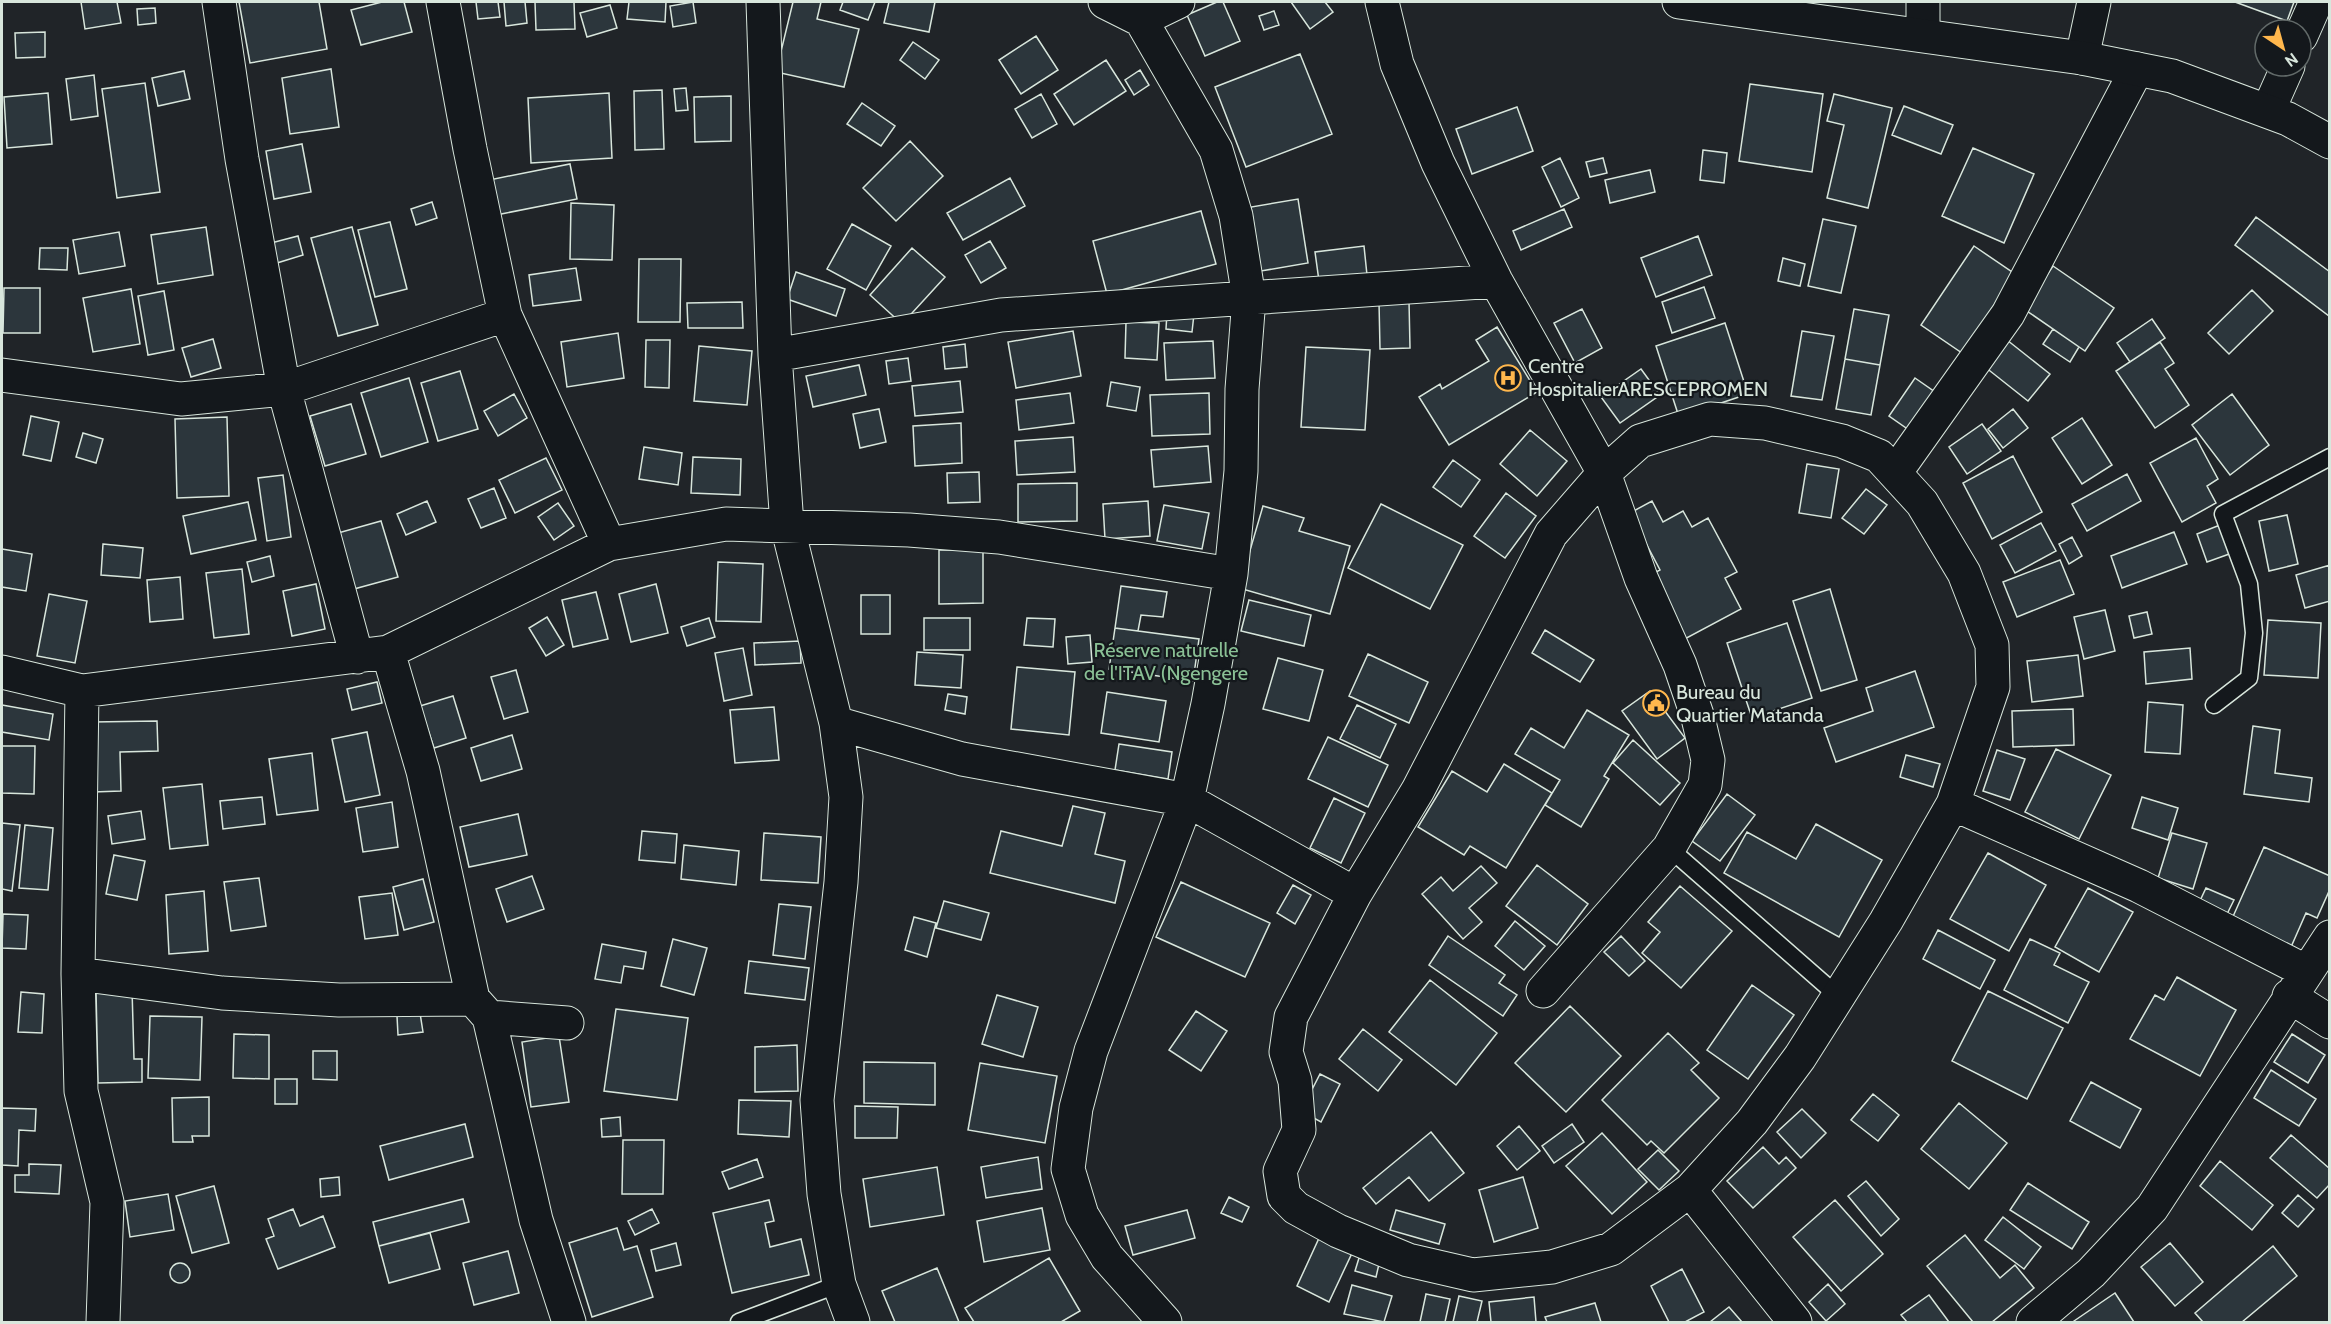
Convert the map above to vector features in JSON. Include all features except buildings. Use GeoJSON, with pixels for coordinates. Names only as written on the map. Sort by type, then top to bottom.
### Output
{"type":"FeatureCollection","features":[{"type":"Feature","properties":{"kind":"main road"},"geometry":{"type":"LineString","coordinates":[[219,2],[242,159],[284,389],[372,654],[423,771],[536,1220],[569,1323]]}},
{"type":"Feature","properties":{"kind":"main road"},"geometry":{"type":"LineString","coordinates":[[443,2],[504,315],[609,543]]}},
{"type":"Feature","properties":{"kind":"main road"},"geometry":{"type":"LineString","coordinates":[[763,2],[775,355],[787,525],[836,723],[846,797],[841,882],[817,1100],[824,1194],[839,1284],[854,1323]]}},
{"type":"Feature","properties":{"kind":"main road"},"geometry":{"type":"LineString","coordinates":[[1105,2],[1141,20],[1216,150],[1236,216],[1249,298],[1242,390],[1241,471],[1231,574],[1187,800],[1091,1051],[1076,1108],[1068,1169],[1082,1215],[1107,1257],[1165,1323]]}},
{"type":"Feature","properties":{"kind":"main road"},"geometry":{"type":"LineString","coordinates":[[1141,20],[1178,2]]}},
{"type":"Feature","properties":{"kind":"main road"},"geometry":{"type":"LineString","coordinates":[[1382,2],[1397,64],[1438,163],[1496,281],[1604,473],[1641,578],[1680,665],[1698,718],[1708,760],[1705,785],[1669,848],[1543,991]]}},
{"type":"Feature","properties":{"kind":"main road"},"geometry":{"type":"LineString","coordinates":[[1679,2],[2082,58],[2172,76],[2288,119],[2330,142]]}},
{"type":"Feature","properties":{"kind":"main road"},"geometry":{"type":"LineString","coordinates":[[1923,2],[1923,35]]}},
{"type":"Feature","properties":{"kind":"main road"},"geometry":{"type":"LineString","coordinates":[[2082,58],[2094,2]]}},
{"type":"Feature","properties":{"kind":"main road"},"geometry":{"type":"LineString","coordinates":[[2309,18],[2316,2]]}},
{"type":"Feature","properties":{"kind":"main road"},"geometry":{"type":"LineString","coordinates":[[1895,473],[2008,314],[2137,69]]}},
{"type":"Feature","properties":{"kind":"main road"},"geometry":{"type":"LineString","coordinates":[[2268,111],[2283,78]]}},
{"type":"Feature","properties":{"kind":"main road"},"geometry":{"type":"LineString","coordinates":[[775,355],[1001,315],[1496,281]]}},
{"type":"Feature","properties":{"kind":"main road"},"geometry":{"type":"LineString","coordinates":[[2,375],[181,399],[284,389],[504,315]]}},
{"type":"Feature","properties":{"kind":"main road"},"geometry":{"type":"LineString","coordinates":[[1710,419],[1765,423],[1842,441],[1879,456],[1895,473],[1922,503],[1964,573],[1992,645],[1993,687],[1953,804],[1886,921],[1800,1057],[1752,1122],[1690,1190],[1611,1249],[1552,1267],[1473,1275],[1408,1260],[1338,1231],[1296,1208],[1284,1196],[1280,1171],[1299,1130],[1295,1081],[1286,1052],[1291,1017],[1355,894],[1418,790],[1551,534],[1604,473],[1640,441],[1710,419]]}},
{"type":"Feature","properties":{"kind":"main road"},"geometry":{"type":"LineString","coordinates":[[2,672],[82,691],[372,654],[609,543],[726,524],[787,525],[999,537],[1231,574]]}},
{"type":"Feature","properties":{"kind":"main road"},"geometry":{"type":"LineString","coordinates":[[82,691],[78,974],[81,1091],[107,1202],[103,1323]]}},
{"type":"Feature","properties":{"kind":"main road"},"geometry":{"type":"LineString","coordinates":[[836,723],[962,759],[1187,800],[1355,894]]}},
{"type":"Feature","properties":{"kind":"main road"},"geometry":{"type":"LineString","coordinates":[[1953,804],[2139,886],[2297,983],[2330,1022]]}},
{"type":"Feature","properties":{"kind":"main road"},"geometry":{"type":"LineString","coordinates":[[2033,1323],[2091,1273],[2152,1208],[2297,983],[2330,937]]}},
{"type":"Feature","properties":{"kind":"main road"},"geometry":{"type":"LineString","coordinates":[[78,974],[222,993],[481,1008],[567,1023]]}},
{"type":"Feature","properties":{"kind":"main road"},"geometry":{"type":"LineString","coordinates":[[1690,1190],[1795,1323]]}},
{"type":"Feature","properties":{"kind":"lane"},"geometry":{"type":"LineString","coordinates":[[2214,705],[2249,678],[2254,633],[2249,584],[2223,514],[2330,457]]}},
{"type":"Feature","properties":{"kind":"lane"},"geometry":{"type":"LineString","coordinates":[[1669,848],[1838,996]]}},
{"type":"Feature","properties":{"kind":"lane"},"geometry":{"type":"LineString","coordinates":[[739,1323],[839,1284]]}},
{"type":"Feature","properties":{"kind":"green space","name":"Réserve naturelle de l'ITAV (Ngengere"},"geometry":{"type":"Polygon","coordinates":[[[2,2],[2329,2],[2329,1322],[2,1322],[2,2]]]}},
{"type":"Feature","properties":{"kind":"place","name":"Centre HospitalierARESCEPROMEN"},"geometry":{"type":"Point","coordinates":[1508,378]}},
{"type":"Feature","properties":{"kind":"place","name":"Bureau du Quartier Matanda"},"geometry":{"type":"Point","coordinates":[1656,703]}}]}
